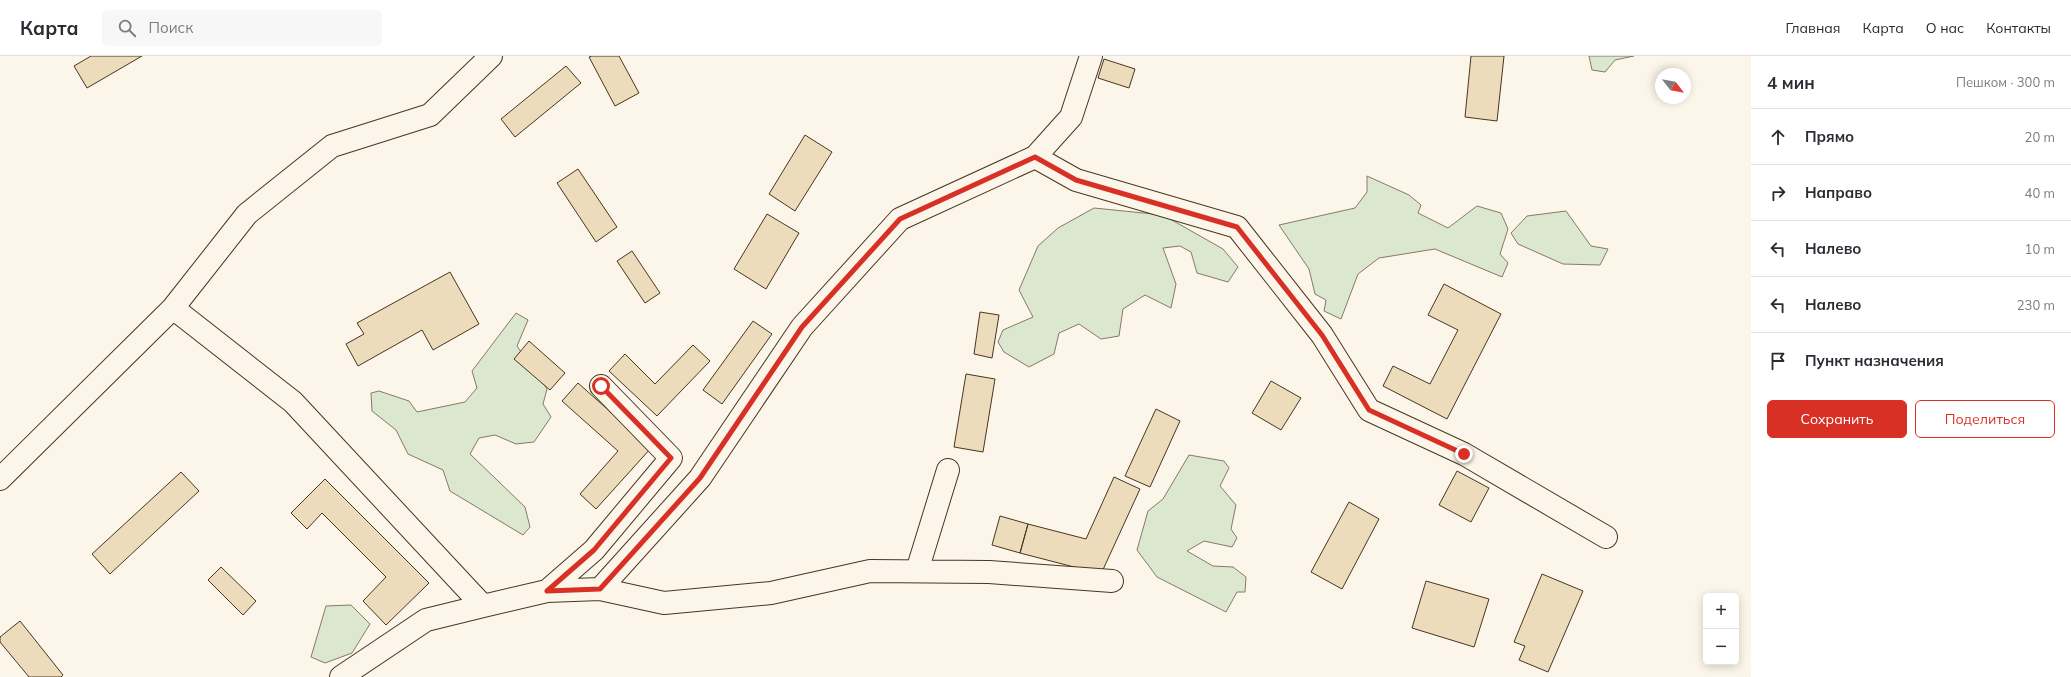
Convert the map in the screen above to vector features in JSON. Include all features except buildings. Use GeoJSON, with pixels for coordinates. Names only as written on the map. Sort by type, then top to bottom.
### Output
{"type":"FeatureCollection","features":[{"type":"Feature","properties":{"kind":"street"},"geometry":{"type":"LineString","coordinates":[[0,478],[173,308],[247,214],[332,146],[430,115],[491,56]]}},
{"type":"Feature","properties":{"kind":"street"},"geometry":{"type":"LineString","coordinates":[[600,589],[700,478],[802,327],[900,219],[1035,157],[1071,117],[1091,56]]}},
{"type":"Feature","properties":{"kind":"street"},"geometry":{"type":"LineString","coordinates":[[1035,157],[1076,180],[1237,227],[1322,335],[1369,410],[1464,454],[1606,537]]}},
{"type":"Feature","properties":{"kind":"street"},"geometry":{"type":"LineString","coordinates":[[173,308],[293,402],[484,606]]}},
{"type":"Feature","properties":{"kind":"street"},"geometry":{"type":"LineString","coordinates":[[547,591],[594,550],[671,458],[601,386]]}},
{"type":"Feature","properties":{"kind":"street"},"geometry":{"type":"LineString","coordinates":[[917,571],[948,470]]}},
{"type":"Feature","properties":{"kind":"street"},"geometry":{"type":"LineString","coordinates":[[341,677],[426,620],[547,591],[600,589],[664,603],[771,593],[870,571],[989,572],[1112,581]]}},
{"type":"Feature","properties":{"kind":"green space"},"geometry":{"type":"Polygon","coordinates":[[[1589,56],[1634,56],[1615,60],[1605,72],[1592,70],[1589,56]]]}},
{"type":"Feature","properties":{"kind":"green space"},"geometry":{"type":"Polygon","coordinates":[[[1367,176],[1409,195],[1421,205],[1418,213],[1448,228],[1477,206],[1501,213],[1508,229],[1500,254],[1508,263],[1502,277],[1435,249],[1379,258],[1358,274],[1341,319],[1324,311],[1326,300],[1315,294],[1309,269],[1279,225],[1355,208],[1367,192],[1367,176]]]}},
{"type":"Feature","properties":{"kind":"green space"},"geometry":{"type":"Polygon","coordinates":[[[1094,208],[1163,215],[1223,249],[1238,267],[1228,282],[1197,273],[1191,252],[1180,246],[1163,248],[1176,284],[1171,308],[1145,295],[1123,309],[1119,336],[1101,339],[1079,324],[1059,333],[1054,354],[1029,367],[1004,352],[998,342],[1003,330],[1033,317],[1019,290],[1038,246],[1058,228],[1094,208]]]}},
{"type":"Feature","properties":{"kind":"green space"},"geometry":{"type":"Polygon","coordinates":[[[1566,211],[1591,246],[1608,249],[1600,265],[1563,264],[1518,244],[1511,233],[1527,216],[1566,211]]]}},
{"type":"Feature","properties":{"kind":"green space"},"geometry":{"type":"Polygon","coordinates":[[[516,313],[528,320],[517,346],[547,389],[543,404],[551,417],[534,442],[516,444],[495,435],[479,438],[470,454],[525,507],[530,527],[523,535],[450,491],[443,470],[408,454],[396,430],[372,411],[371,393],[379,391],[409,401],[417,412],[465,402],[477,388],[472,371],[516,313]]]}},
{"type":"Feature","properties":{"kind":"green space"},"geometry":{"type":"Polygon","coordinates":[[[1189,455],[1224,461],[1229,468],[1220,486],[1236,505],[1231,529],[1237,538],[1232,547],[1204,541],[1187,551],[1213,566],[1233,567],[1246,577],[1245,592],[1237,592],[1226,612],[1157,577],[1137,550],[1148,511],[1163,499],[1189,455]]]}},
{"type":"Feature","properties":{"kind":"green space"},"geometry":{"type":"Polygon","coordinates":[[[351,605],[370,624],[352,653],[325,663],[311,657],[326,606],[351,605]]]}},
{"type":"Feature","properties":{"kind":"route"},"geometry":{"type":"LineString","coordinates":[[601,386],[671,458],[594,550],[547,591],[600,589],[700,478],[802,327],[900,219],[1035,157],[1076,180],[1237,227],[1322,335],[1369,410],[1464,454]]}}]}
